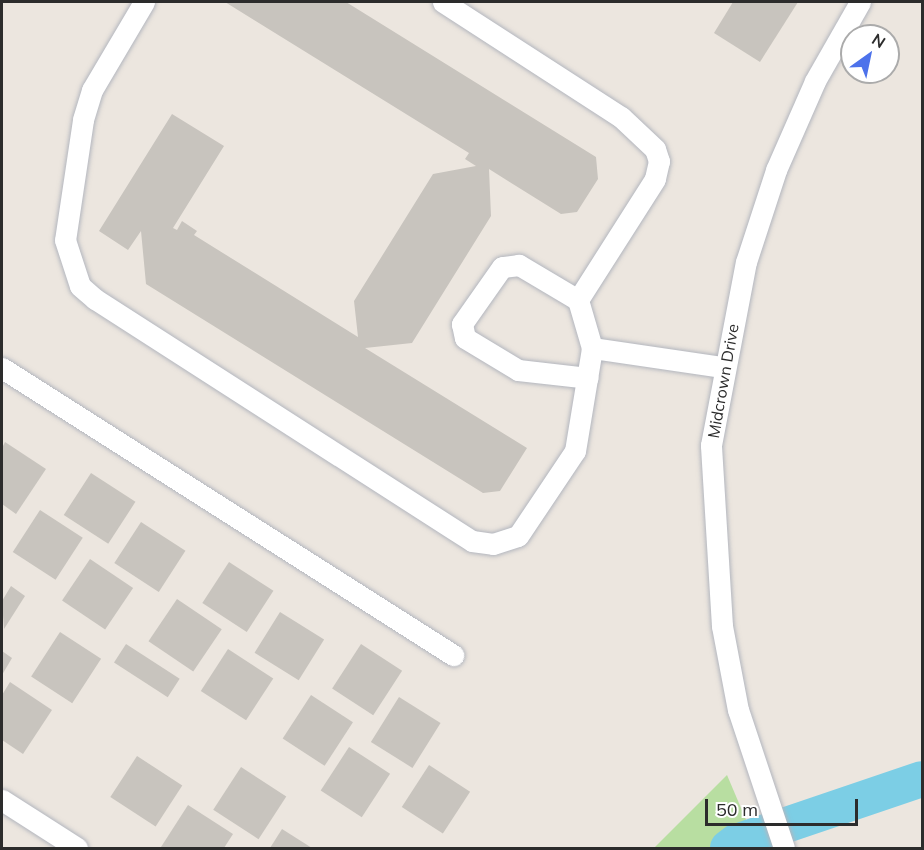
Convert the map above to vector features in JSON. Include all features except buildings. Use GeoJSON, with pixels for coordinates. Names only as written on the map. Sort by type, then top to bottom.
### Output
{"type":"FeatureCollection","features":[{"type":"Feature","properties":{"kind":"street"},"geometry":{"type":"LineString","coordinates":[[144,2],[104,65],[83,120],[65,240],[80,285],[94,299],[472,541],[493,544],[518,536],[532,519],[575,452],[588,378],[592,348],[578,300],[519,265],[502,267],[462,324],[465,338],[518,370],[588,378]]}},
{"type":"Feature","properties":{"kind":"street"},"geometry":{"type":"LineString","coordinates":[[443,2],[621,117],[655,149],[659,160],[655,178],[578,300]]}},
{"type":"Feature","properties":{"kind":"street","name":"Midcrown Drive"},"geometry":{"type":"LineString","coordinates":[[784,849],[762,789],[738,710],[722,626],[711,445],[723,367],[746,262],[776,170],[815,81],[860,2]]}},
{"type":"Feature","properties":{"kind":"street"},"geometry":{"type":"LineString","coordinates":[[592,348],[723,367]]}},
{"type":"Feature","properties":{"kind":"street"},"geometry":{"type":"LineString","coordinates":[[2,368],[453,654]]}},
{"type":"Feature","properties":{"kind":"street"},"geometry":{"type":"LineString","coordinates":[[2,800],[77,849]]}},
{"type":"Feature","properties":{"kind":"green space"},"geometry":{"type":"Polygon","coordinates":[[[727,775],[758,848],[654,848],[727,775]]]}},
{"type":"Feature","properties":{"kind":"waterway"},"geometry":{"type":"LineString","coordinates":[[728,848],[736,842],[922,779]]}}]}
